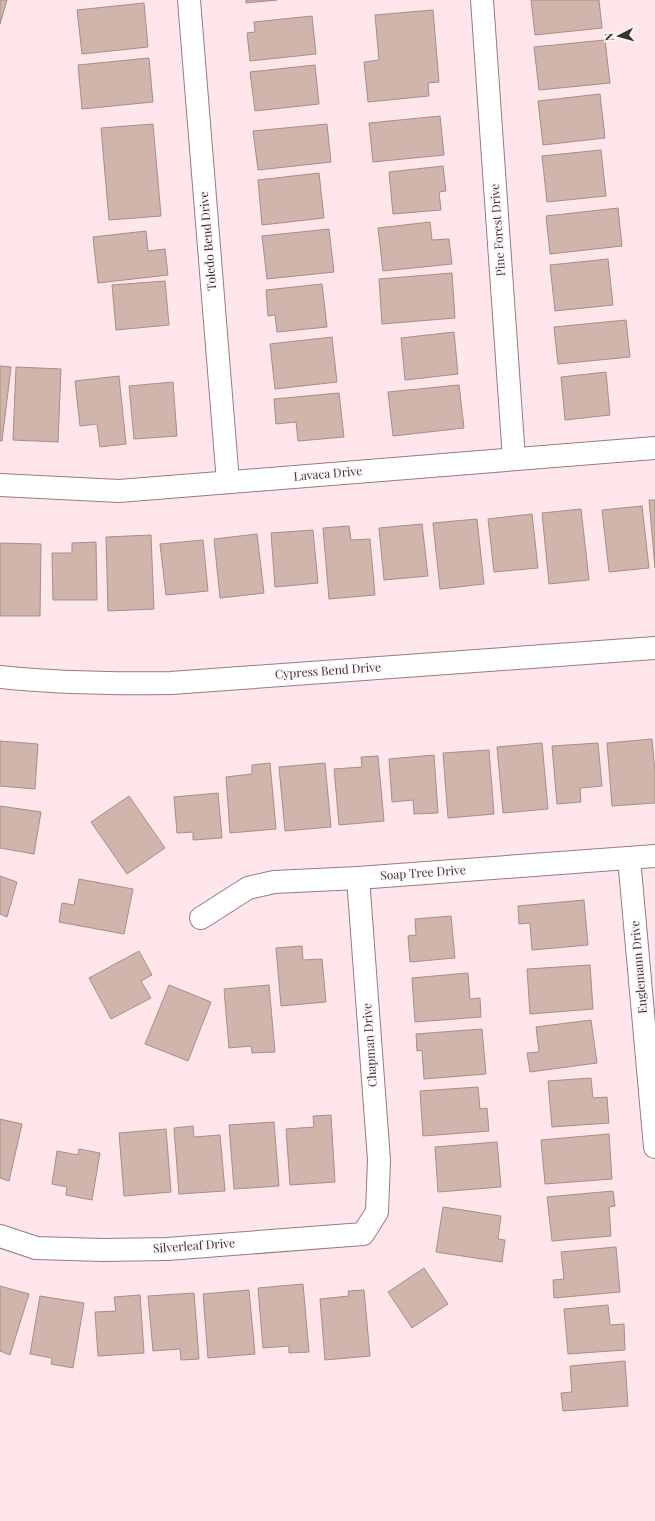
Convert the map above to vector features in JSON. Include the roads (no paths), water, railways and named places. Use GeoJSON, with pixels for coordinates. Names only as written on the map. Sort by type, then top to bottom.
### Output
{"type":"FeatureCollection","features":[{"type":"Feature","properties":{"kind":"street","name":"Toledo Bend Drive"},"geometry":{"type":"LineString","coordinates":[[189,0],[228,482]]}},
{"type":"Feature","properties":{"kind":"street","name":"Pine Forest Drive"},"geometry":{"type":"LineString","coordinates":[[482,0],[514,459]]}},
{"type":"Feature","properties":{"kind":"street","name":"Lavaca Drive"},"geometry":{"type":"LineString","coordinates":[[0,485],[119,491],[655,448]]}},
{"type":"Feature","properties":{"kind":"street","name":"Cypress Bend Drive"},"geometry":{"type":"LineString","coordinates":[[0,677],[60,682],[116,684],[171,683],[655,648]]}},
{"type":"Feature","properties":{"kind":"street","name":"Soap Tree Drive"},"geometry":{"type":"LineString","coordinates":[[201,918],[248,888],[274,882],[358,878],[655,856]]}},
{"type":"Feature","properties":{"kind":"street","name":"Englemann Drive"},"geometry":{"type":"LineString","coordinates":[[629,858],[655,1147]]}},
{"type":"Feature","properties":{"kind":"street","name":"Chapman Drive"},"geometry":{"type":"LineString","coordinates":[[358,878],[379,1160],[377,1212]]}},
{"type":"Feature","properties":{"kind":"street","name":"Silverleaf Drive"},"geometry":{"type":"LineString","coordinates":[[0,1236],[36,1248],[103,1250],[167,1249],[363,1234],[377,1212]]}}]}
